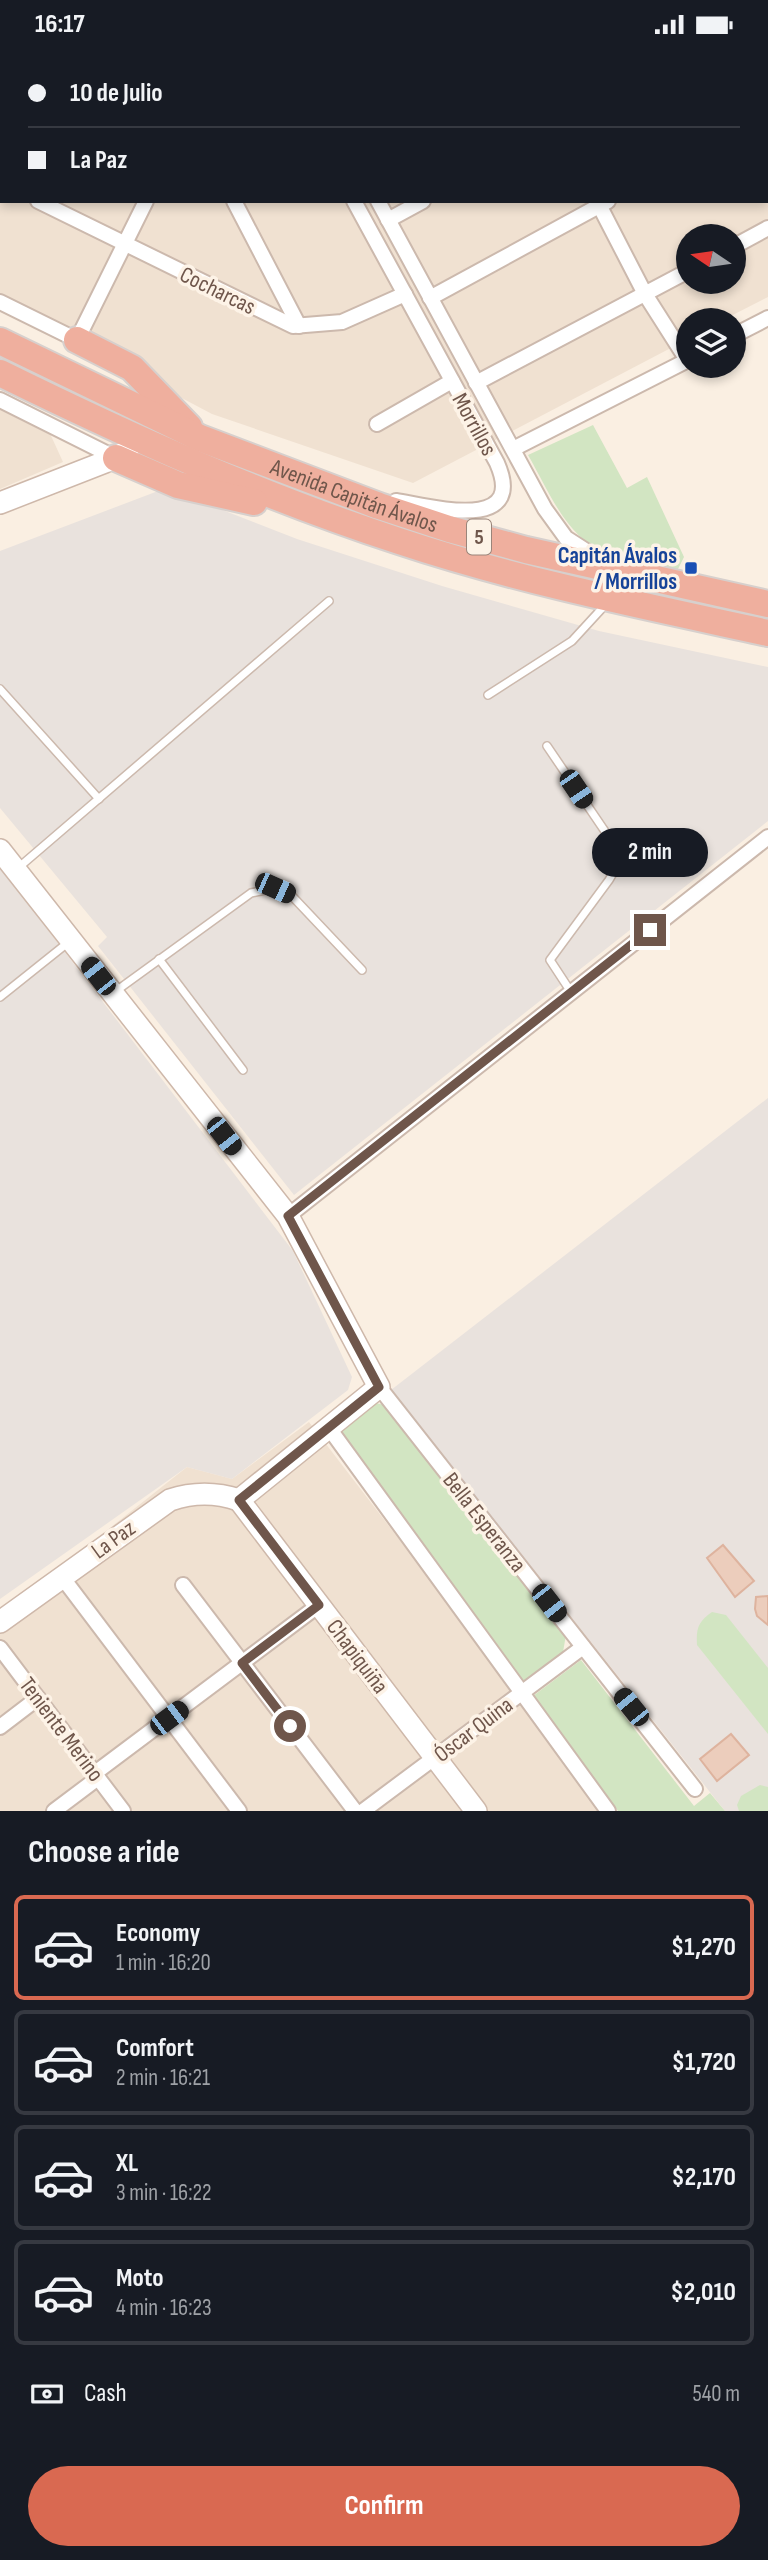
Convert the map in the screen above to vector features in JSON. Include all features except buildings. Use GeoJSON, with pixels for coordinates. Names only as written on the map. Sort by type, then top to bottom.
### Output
{"type":"FeatureCollection","features":[{"type":"Feature","properties":{"kind":"highway"},"geometry":{"type":"LineString","coordinates":[[77,340],[132,368],[200,438]]}},
{"type":"Feature","properties":{"kind":"highway","name":"Avenida Capitán Ávalos"},"geometry":{"type":"LineString","coordinates":[[0,341],[200,438],[334,491],[461,532],[768,604]]}},
{"type":"Feature","properties":{"kind":"highway","name":"Avenida Capitán Ávalos"},"geometry":{"type":"LineString","coordinates":[[0,373],[144,442],[226,478],[317,513],[467,562],[611,599],[768,633]]}},
{"type":"Feature","properties":{"kind":"highway"},"geometry":{"type":"LineString","coordinates":[[144,442],[200,438]]}},
{"type":"Feature","properties":{"kind":"highway"},"geometry":{"type":"LineString","coordinates":[[116,458],[178,485],[317,513]]}},
{"type":"Feature","properties":{"kind":"street","name":"Cocharcas"},"geometry":{"type":"LineString","coordinates":[[42,203],[293,326],[342,322],[405,294]]}},
{"type":"Feature","properties":{"kind":"street"},"geometry":{"type":"LineString","coordinates":[[0,302],[77,340],[145,203]]}},
{"type":"Feature","properties":{"kind":"street"},"geometry":{"type":"LineString","coordinates":[[235,203],[299,326]]}},
{"type":"Feature","properties":{"kind":"street","name":"Morrillos"},"geometry":{"type":"LineString","coordinates":[[334,491],[481,512],[494,505],[501,490],[500,470],[355,203]]}},
{"type":"Feature","properties":{"kind":"street","name":"Morrillos"},"geometry":{"type":"LineString","coordinates":[[379,203],[545,509],[566,538],[602,561],[634,574]]}},
{"type":"Feature","properties":{"kind":"street"},"geometry":{"type":"LineString","coordinates":[[388,220],[419,203]]}},
{"type":"Feature","properties":{"kind":"street"},"geometry":{"type":"LineString","coordinates":[[430,298],[601,203],[645,294],[676,343]]}},
{"type":"Feature","properties":{"kind":"street"},"geometry":{"type":"LineString","coordinates":[[746,240],[768,228]]}},
{"type":"Feature","properties":{"kind":"street"},"geometry":{"type":"LineString","coordinates":[[476,383],[676,277]]}},
{"type":"Feature","properties":{"kind":"street"},"geometry":{"type":"LineString","coordinates":[[746,329],[768,318]]}},
{"type":"Feature","properties":{"kind":"street"},"geometry":{"type":"LineString","coordinates":[[513,449],[676,366]]}},
{"type":"Feature","properties":{"kind":"street"},"geometry":{"type":"LineString","coordinates":[[377,424],[452,381]]}},
{"type":"Feature","properties":{"kind":"street"},"geometry":{"type":"LineString","coordinates":[[0,400],[116,458]]}},
{"type":"Feature","properties":{"kind":"street"},"geometry":{"type":"LineString","coordinates":[[0,503],[116,458],[144,442]]}},
{"type":"Feature","properties":{"kind":"street"},"geometry":{"type":"LineString","coordinates":[[288,1216],[768,837]]}},
{"type":"Feature","properties":{"kind":"street"},"geometry":{"type":"LineString","coordinates":[[0,851],[288,1216],[379,1387],[239,1500]]}},
{"type":"Feature","properties":{"kind":"street","name":"Bella Esperanza"},"geometry":{"type":"LineString","coordinates":[[379,1387],[695,1789]]}},
{"type":"Feature","properties":{"kind":"street"},"geometry":{"type":"LineString","coordinates":[[329,1428],[608,1811]]}},
{"type":"Feature","properties":{"kind":"street","name":"La Paz"},"geometry":{"type":"LineString","coordinates":[[0,1622],[170,1500],[207,1493],[239,1500]]}},
{"type":"Feature","properties":{"kind":"street","name":"Chapiquiña"},"geometry":{"type":"LineString","coordinates":[[239,1500],[476,1811]]}},
{"type":"Feature","properties":{"kind":"street"},"geometry":{"type":"LineString","coordinates":[[62,1577],[239,1811]]}},
{"type":"Feature","properties":{"kind":"street"},"geometry":{"type":"LineString","coordinates":[[183,1585],[355,1811]]}},
{"type":"Feature","properties":{"kind":"street"},"geometry":{"type":"LineString","coordinates":[[54,1811],[169,1718],[319,1605]]}},
{"type":"Feature","properties":{"kind":"street","name":"Óscar Quina"},"geometry":{"type":"LineString","coordinates":[[363,1811],[583,1647]]}},
{"type":"Feature","properties":{"kind":"street","name":"Teniente Merino"},"geometry":{"type":"LineString","coordinates":[[0,1648],[123,1811]]}},
{"type":"Feature","properties":{"kind":"street"},"geometry":{"type":"LineString","coordinates":[[0,1727],[38,1698]]}},
{"type":"Feature","properties":{"kind":"lane"},"geometry":{"type":"LineString","coordinates":[[488,695],[572,641],[611,599]]}},
{"type":"Feature","properties":{"kind":"lane"},"geometry":{"type":"LineString","coordinates":[[15,871],[329,601]]}},
{"type":"Feature","properties":{"kind":"lane"},"geometry":{"type":"LineString","coordinates":[[0,689],[99,799]]}},
{"type":"Feature","properties":{"kind":"lane"},"geometry":{"type":"LineString","coordinates":[[547,746],[619,852],[616,868],[609,880],[550,960],[572,992]]}},
{"type":"Feature","properties":{"kind":"lane"},"geometry":{"type":"LineString","coordinates":[[112,994],[251,893],[275,888],[292,896],[362,970]]}},
{"type":"Feature","properties":{"kind":"lane"},"geometry":{"type":"LineString","coordinates":[[0,997],[70,941]]}},
{"type":"Feature","properties":{"kind":"lane"},"geometry":{"type":"LineString","coordinates":[[159,959],[243,1070]]}},
{"type":"Feature","properties":{"kind":"shaded area"},"geometry":{"type":"Polygon","coordinates":[[[0,203],[768,203],[768,297],[746,308],[676,308],[676,345],[413,483],[212,414],[0,302],[0,203]]]}},
{"type":"Feature","properties":{"kind":"shaded area"},"geometry":{"type":"Polygon","coordinates":[[[0,402],[47,427],[63,462],[0,489],[0,402]]]}},
{"type":"Feature","properties":{"kind":"shaded area"},"geometry":{"type":"Polygon","coordinates":[[[166,488],[297,539],[442,586],[599,631],[768,667],[768,821],[294,1195],[98,946],[107,937],[0,808],[0,551],[166,488]]]}},
{"type":"Feature","properties":{"kind":"shaded area"},"geometry":{"type":"Polygon","coordinates":[[[0,867],[293,1251],[352,1377],[348,1390],[232,1479],[187,1467],[0,1599],[0,867]]]}},
{"type":"Feature","properties":{"kind":"shaded area"},"geometry":{"type":"Polygon","coordinates":[[[768,1098],[768,1811],[725,1811],[391,1390],[768,1098]]]}},
{"type":"Feature","properties":{"kind":"shaded area"},"geometry":{"type":"Polygon","coordinates":[[[309,1422],[608,1811],[0,1811],[0,1615],[187,1467],[232,1479],[309,1422]]]}},
{"type":"Feature","properties":{"kind":"green space"},"geometry":{"type":"Polygon","coordinates":[[[593,425],[627,488],[647,477],[684,557],[677,571],[624,561],[593,547],[570,525],[551,498],[528,455],[593,425]]]}},
{"type":"Feature","properties":{"kind":"green space"},"geometry":{"type":"Polygon","coordinates":[[[372,1402],[384,1405],[566,1635],[563,1652],[523,1682],[339,1431],[372,1402]]]}},
{"type":"Feature","properties":{"kind":"green space"},"geometry":{"type":"Polygon","coordinates":[[[712,1612],[726,1615],[768,1668],[768,1734],[697,1645],[699,1626],[712,1612]]]}},
{"type":"Feature","properties":{"kind":"green space"},"geometry":{"type":"Polygon","coordinates":[[[581,1660],[694,1806],[710,1793],[725,1811],[618,1811],[533,1696],[581,1660]]]}},
{"type":"Feature","properties":{"kind":"green space"},"geometry":{"type":"Polygon","coordinates":[[[760,1785],[768,1787],[768,1811],[739,1811],[737,1805],[741,1796],[760,1785]]]}},
{"type":"Feature","properties":{"kind":"place","name":"Capitán Ávalos / Morrillos"},"geometry":{"type":"Point","coordinates":[691,568]}},
{"type":"Feature","properties":{"kind":"route"},"geometry":{"type":"LineString","coordinates":[[290,1726],[242,1663],[319,1605],[239,1500],[379,1387],[288,1216],[650,930]]}}]}
